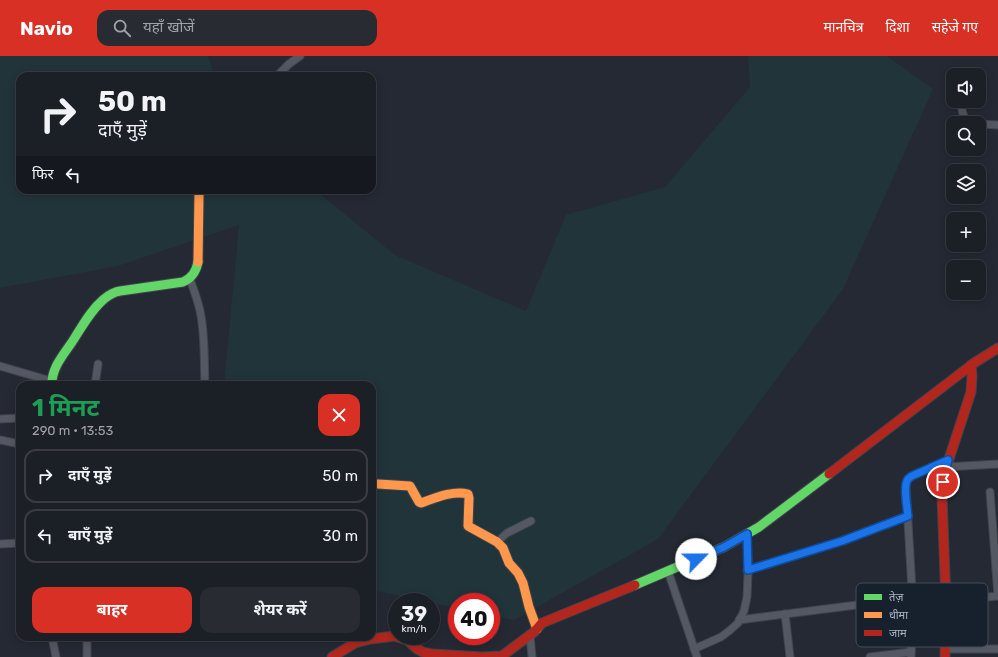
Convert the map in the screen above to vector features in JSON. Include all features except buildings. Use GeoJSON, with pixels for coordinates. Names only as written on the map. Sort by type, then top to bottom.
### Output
{"type":"FeatureCollection","features":[{"type":"Feature","properties":{"kind":"street"},"geometry":{"type":"LineString","coordinates":[[280,72],[300,56]]}},
{"type":"Feature","properties":{"kind":"street"},"geometry":{"type":"LineString","coordinates":[[986,124],[998,125]]}},
{"type":"Feature","properties":{"kind":"street"},"geometry":{"type":"LineString","coordinates":[[53,381],[57,364],[62,354],[85,321],[109,295],[124,290],[182,282],[190,279],[195,273],[198,264],[199,194]]}},
{"type":"Feature","properties":{"kind":"street"},"geometry":{"type":"LineString","coordinates":[[190,279],[201,315],[205,381]]}},
{"type":"Feature","properties":{"kind":"street"},"geometry":{"type":"LineString","coordinates":[[376,638],[394,636],[407,640],[422,652],[432,654],[482,657],[502,656],[547,620],[633,586],[724,547],[759,527],[971,365],[998,348]]}},
{"type":"Feature","properties":{"kind":"street"},"geometry":{"type":"LineString","coordinates":[[96,381],[98,364]]}},
{"type":"Feature","properties":{"kind":"street"},"geometry":{"type":"LineString","coordinates":[[945,583],[942,497],[943,482],[947,464],[971,392],[971,365]]}},
{"type":"Feature","properties":{"kind":"street"},"geometry":{"type":"LineString","coordinates":[[0,366],[46,381]]}},
{"type":"Feature","properties":{"kind":"street"},"geometry":{"type":"LineString","coordinates":[[0,419],[16,418]]}},
{"type":"Feature","properties":{"kind":"street"},"geometry":{"type":"LineString","coordinates":[[0,440],[16,443]]}},
{"type":"Feature","properties":{"kind":"street"},"geometry":{"type":"LineString","coordinates":[[911,583],[906,487],[908,478],[947,464],[998,464]]}},
{"type":"Feature","properties":{"kind":"street"},"geometry":{"type":"LineString","coordinates":[[378,484],[410,486],[420,502],[440,496],[466,493],[469,498],[469,527],[497,542],[503,548],[509,563],[523,583],[533,632],[532,657]]}},
{"type":"Feature","properties":{"kind":"street"},"geometry":{"type":"LineString","coordinates":[[988,597],[998,596],[990,492]]}},
{"type":"Feature","properties":{"kind":"street"},"geometry":{"type":"LineString","coordinates":[[748,570],[842,541],[908,516]]}},
{"type":"Feature","properties":{"kind":"street"},"geometry":{"type":"LineString","coordinates":[[497,542],[507,534],[531,521]]}},
{"type":"Feature","properties":{"kind":"street"},"geometry":{"type":"LineString","coordinates":[[694,649],[721,637],[729,631],[738,623],[744,611],[748,570],[747,534]]}},
{"type":"Feature","properties":{"kind":"street"},"geometry":{"type":"LineString","coordinates":[[0,544],[16,543]]}},
{"type":"Feature","properties":{"kind":"street"},"geometry":{"type":"LineString","coordinates":[[668,571],[697,657]]}},
{"type":"Feature","properties":{"kind":"street"},"geometry":{"type":"LineString","coordinates":[[739,620],[856,605]]}},
{"type":"Feature","properties":{"kind":"street"},"geometry":{"type":"LineString","coordinates":[[785,614],[790,657]]}},
{"type":"Feature","properties":{"kind":"street"},"geometry":{"type":"LineString","coordinates":[[53,641],[56,657]]}},
{"type":"Feature","properties":{"kind":"street"},"geometry":{"type":"LineString","coordinates":[[86,657],[87,641]]}},
{"type":"Feature","properties":{"kind":"street"},"geometry":{"type":"LineString","coordinates":[[332,657],[355,642],[360,641]]}},
{"type":"Feature","properties":{"kind":"street"},"geometry":{"type":"LineString","coordinates":[[945,653],[998,649]]}},
{"type":"Feature","properties":{"kind":"street"},"geometry":{"type":"LineString","coordinates":[[870,657],[911,655]]}},
{"type":"Feature","properties":{"kind":"green space"},"geometry":{"type":"Polygon","coordinates":[[[0,56],[208,56],[214,72],[16,72],[16,194],[320,194],[395,255],[526,311],[566,215],[665,187],[750,87],[748,56],[887,56],[933,89],[843,289],[658,539],[514,620],[500,617],[500,593],[448,593],[448,606],[440,605],[440,593],[388,593],[376,591],[376,381],[224,381],[239,225],[118,266],[0,288],[0,56]]]}},
{"type":"Feature","properties":{"kind":"traffic: fast"},"geometry":{"type":"LineString","coordinates":[[52,381],[56,366],[99,303],[118,291],[183,282],[189,279],[193,274],[198,262]]}},
{"type":"Feature","properties":{"kind":"traffic: fast"},"geometry":{"type":"LineString","coordinates":[[635,585],[724,547],[759,527],[829,474]]}},
{"type":"Feature","properties":{"kind":"traffic: slow"},"geometry":{"type":"LineString","coordinates":[[198,262],[199,194]]}},
{"type":"Feature","properties":{"kind":"traffic: slow"},"geometry":{"type":"LineString","coordinates":[[378,484],[410,486],[421,503],[450,494],[468,494],[468,526],[497,542],[503,548],[509,563],[518,573],[523,583],[529,607],[537,629]]}},
{"type":"Feature","properties":{"kind":"traffic: jam"},"geometry":{"type":"LineString","coordinates":[[829,474],[974,363],[998,348]]}},
{"type":"Feature","properties":{"kind":"traffic: jam"},"geometry":{"type":"LineString","coordinates":[[945,583],[942,497],[945,471],[971,392],[971,365]]}},
{"type":"Feature","properties":{"kind":"traffic: jam"},"geometry":{"type":"LineString","coordinates":[[376,638],[394,636],[407,640],[423,652],[432,654],[482,657],[502,656],[534,632],[542,623],[635,585]]}},
{"type":"Feature","properties":{"kind":"traffic: jam"},"geometry":{"type":"LineString","coordinates":[[332,657],[355,643],[363,641]]}},
{"type":"Feature","properties":{"kind":"traffic: jam"},"geometry":{"type":"LineString","coordinates":[[945,647],[945,657]]}},
{"type":"Feature","properties":{"kind":"route"},"geometry":{"type":"LineString","coordinates":[[696,559],[724,547],[747,534],[748,570],[842,541],[908,516],[906,487],[908,478],[948,460],[943,482]]}}]}
